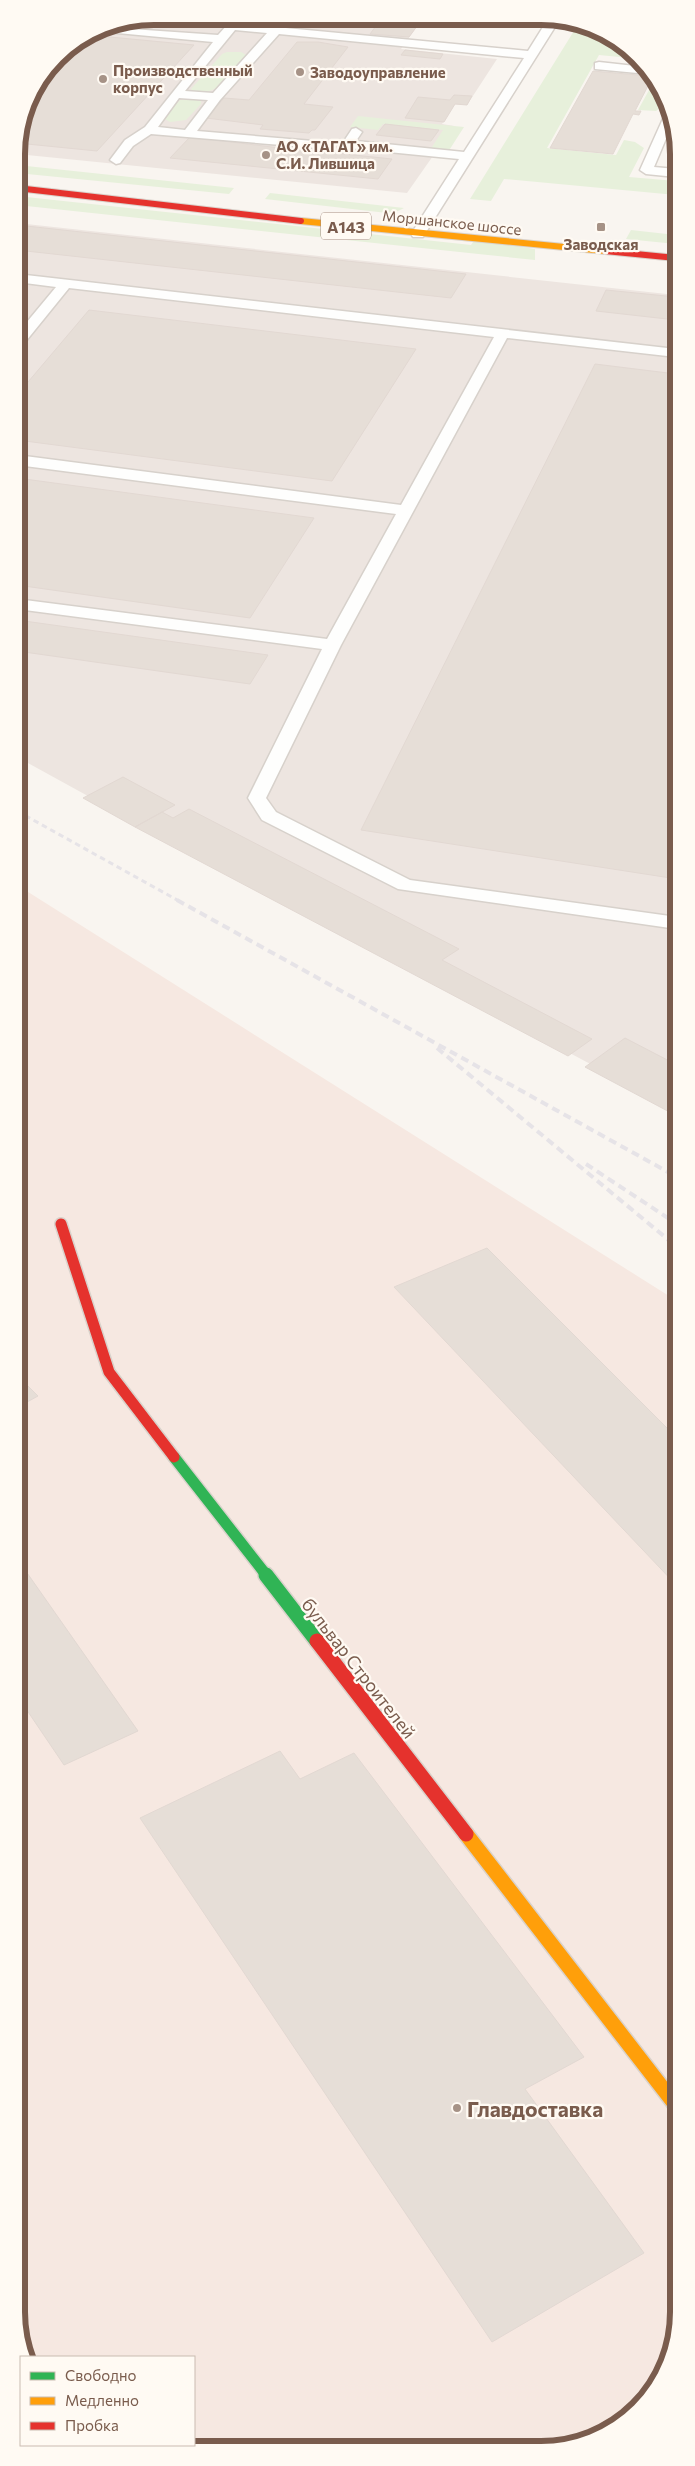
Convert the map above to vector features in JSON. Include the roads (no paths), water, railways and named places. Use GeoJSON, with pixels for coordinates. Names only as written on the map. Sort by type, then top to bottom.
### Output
{"type":"FeatureCollection","features":[{"type":"Feature","properties":{"kind":"main road","name":"Моршанское шоссе"},"geometry":{"type":"LineString","coordinates":[[25,189],[418,234],[670,257]]}},
{"type":"Feature","properties":{"kind":"main road","name":"бульвар Строителей"},"geometry":{"type":"LineString","coordinates":[[60,1224],[109,1372],[670,2098]]}},
{"type":"Feature","properties":{"kind":"lane"},"geometry":{"type":"LineString","coordinates":[[116,160],[129,143],[149,130],[232,26],[531,55]]}},
{"type":"Feature","properties":{"kind":"lane"},"geometry":{"type":"LineString","coordinates":[[418,234],[550,26]]}},
{"type":"Feature","properties":{"kind":"lane"},"geometry":{"type":"LineString","coordinates":[[119,30],[222,39]]}},
{"type":"Feature","properties":{"kind":"lane"},"geometry":{"type":"LineString","coordinates":[[188,134],[216,97],[276,30]]}},
{"type":"Feature","properties":{"kind":"lane"},"geometry":{"type":"LineString","coordinates":[[599,66],[639,70]]}},
{"type":"Feature","properties":{"kind":"lane"},"geometry":{"type":"LineString","coordinates":[[176,94],[216,97]]}},
{"type":"Feature","properties":{"kind":"lane"},"geometry":{"type":"LineString","coordinates":[[667,125],[646,170],[670,172]]}},
{"type":"Feature","properties":{"kind":"lane"},"geometry":{"type":"LineString","coordinates":[[149,130],[325,146]]}},
{"type":"Feature","properties":{"kind":"lane"},"geometry":{"type":"LineString","coordinates":[[356,132],[348,144],[468,156]]}},
{"type":"Feature","properties":{"kind":"lane"},"geometry":{"type":"LineString","coordinates":[[25,279],[502,335],[670,352]]}},
{"type":"Feature","properties":{"kind":"lane"},"geometry":{"type":"LineString","coordinates":[[25,333],[65,284]]}},
{"type":"Feature","properties":{"kind":"lane"},"geometry":{"type":"LineString","coordinates":[[502,335],[332,645],[257,798],[269,816],[404,885],[670,922]]}},
{"type":"Feature","properties":{"kind":"lane"},"geometry":{"type":"LineString","coordinates":[[25,461],[405,510]]}},
{"type":"Feature","properties":{"kind":"lane"},"geometry":{"type":"LineString","coordinates":[[25,605],[332,645]]}},
{"type":"Feature","properties":{"kind":"railway"},"geometry":{"type":"LineString","coordinates":[[25,815],[179,901]]}},
{"type":"Feature","properties":{"kind":"railway"},"geometry":{"type":"LineString","coordinates":[[177,900],[670,1173]]}},
{"type":"Feature","properties":{"kind":"railway"},"geometry":{"type":"LineString","coordinates":[[437,1048],[670,1241]]}},
{"type":"Feature","properties":{"kind":"railway"},"geometry":{"type":"LineString","coordinates":[[586,1164],[670,1219]]}},
{"type":"Feature","properties":{"kind":"place","name":"Заводоуправление"},"geometry":{"type":"Point","coordinates":[300,72]}},
{"type":"Feature","properties":{"kind":"place","name":"Производственный корпус"},"geometry":{"type":"Point","coordinates":[103,79]}},
{"type":"Feature","properties":{"kind":"place","name":"АО «ТАГАТ» им. С.И. Лившица"},"geometry":{"type":"Point","coordinates":[266,155]}},
{"type":"Feature","properties":{"kind":"place","name":"Заводская"},"geometry":{"type":"Point","coordinates":[601,227]}},
{"type":"Feature","properties":{"kind":"place","name":"Главдоставка"},"geometry":{"type":"Point","coordinates":[457,2108]}}]}
